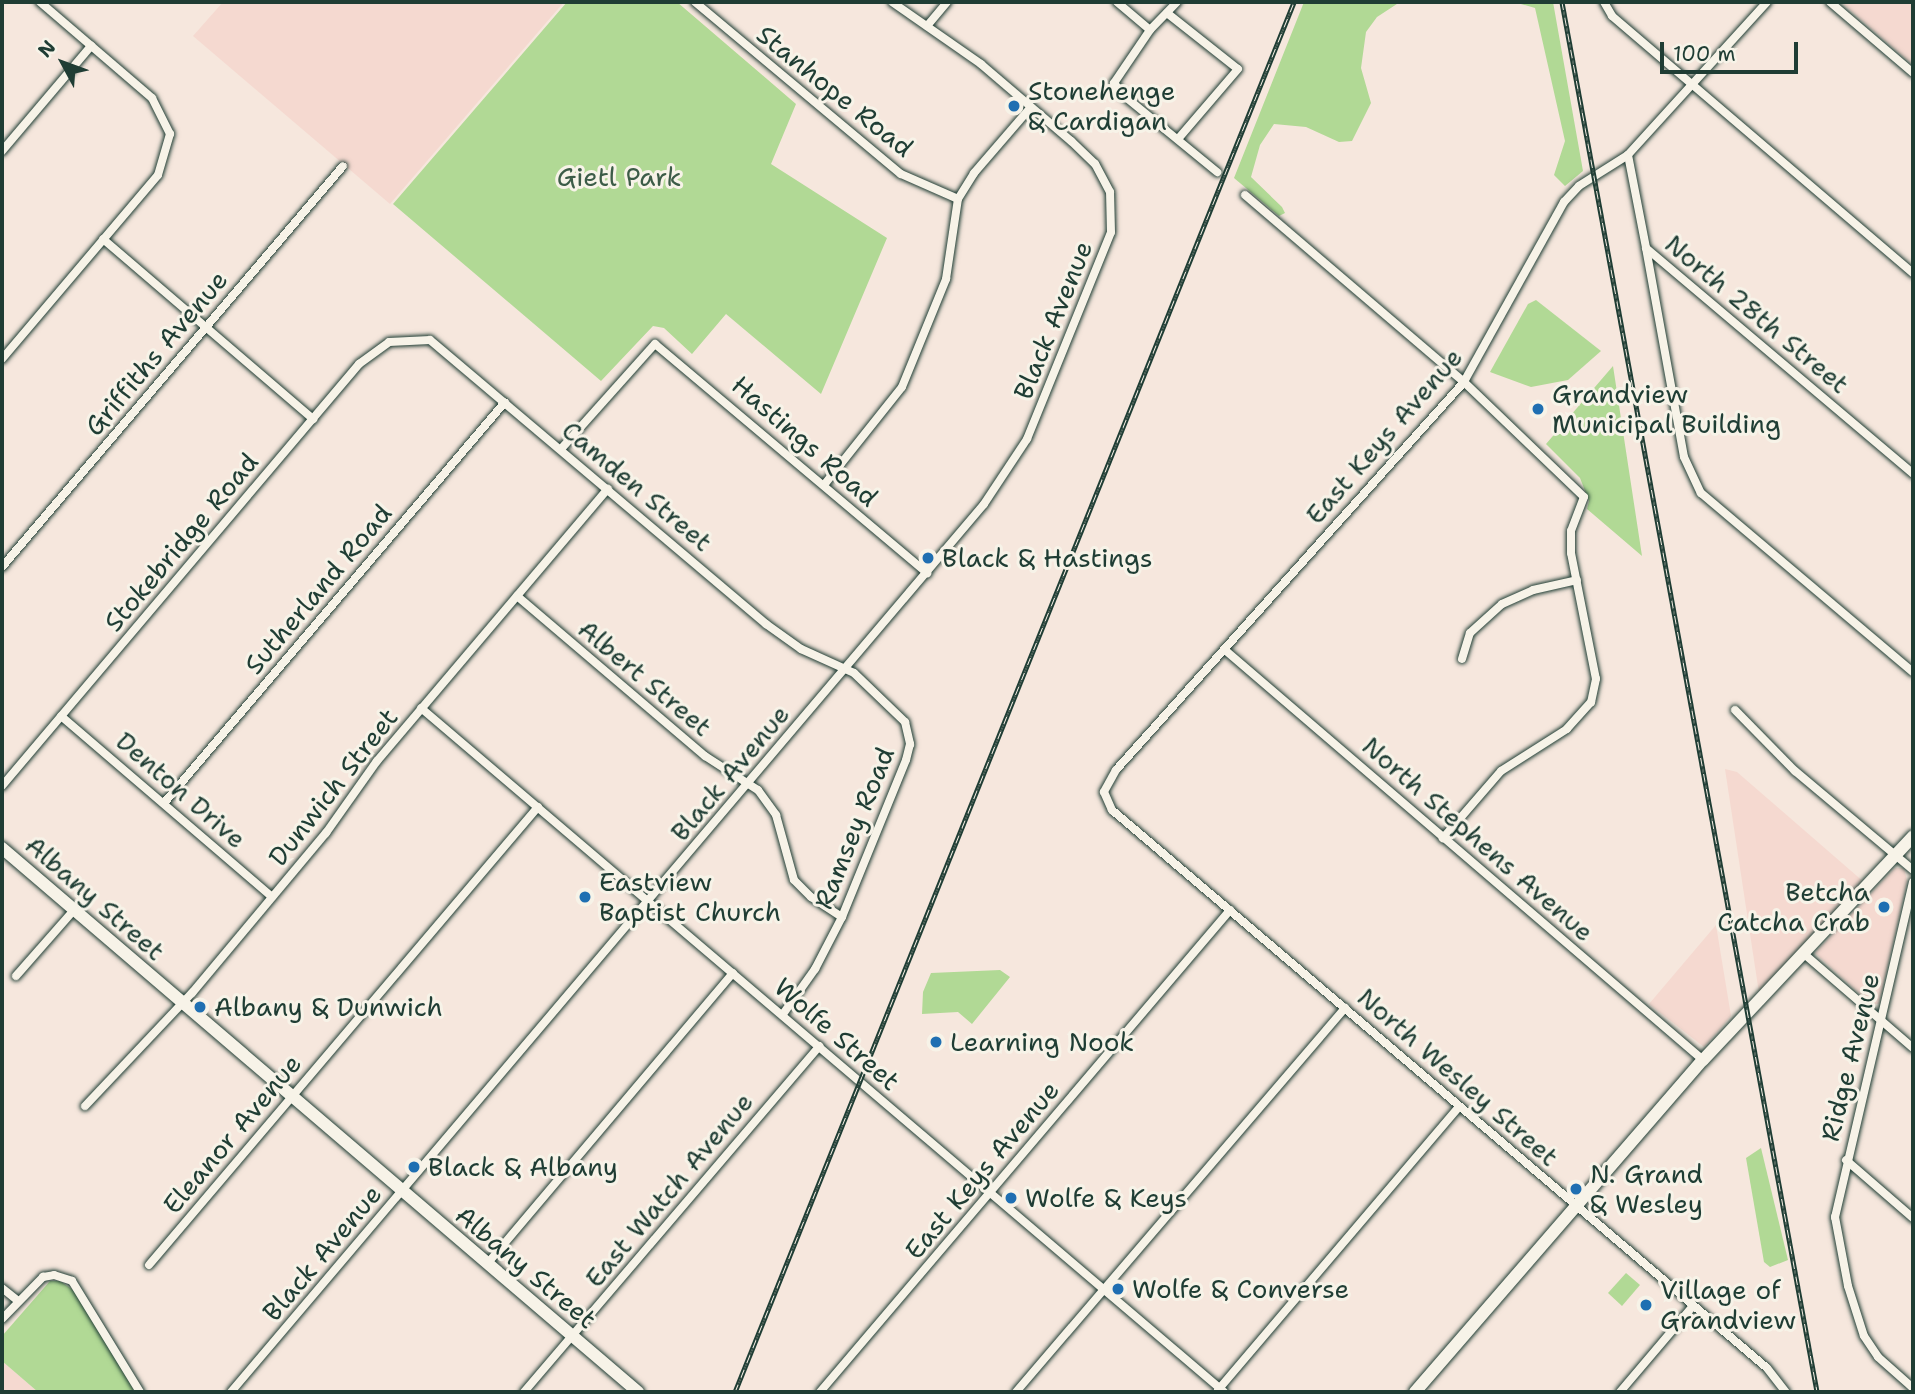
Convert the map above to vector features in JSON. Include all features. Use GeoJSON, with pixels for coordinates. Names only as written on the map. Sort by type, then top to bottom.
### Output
{"type":"FeatureCollection","features":[{"type":"Feature","properties":{"kind":"street","name":"Stanhope Road"},"geometry":{"type":"LineString","coordinates":[[695,2],[901,174],[958,199]]}},
{"type":"Feature","properties":{"kind":"street"},"geometry":{"type":"LineString","coordinates":[[824,485],[888,408],[914,362],[946,279],[958,199],[974,173],[1031,107],[892,2]]}},
{"type":"Feature","properties":{"kind":"street"},"geometry":{"type":"LineString","coordinates":[[927,26],[947,2]]}},
{"type":"Feature","properties":{"kind":"street"},"geometry":{"type":"LineString","coordinates":[[1118,2],[1150,30]]}},
{"type":"Feature","properties":{"kind":"street"},"geometry":{"type":"LineString","coordinates":[[1177,2],[1150,30],[1114,83],[1123,95],[1217,173]]}},
{"type":"Feature","properties":{"kind":"street"},"geometry":{"type":"LineString","coordinates":[[1604,2],[1612,16],[1913,273]]}},
{"type":"Feature","properties":{"kind":"street","name":"East Keys Avenue"},"geometry":{"type":"LineString","coordinates":[[1104,798],[1105,786],[1116,770],[1464,382],[1564,202],[1579,186],[1628,155],[1767,2]]}},
{"type":"Feature","properties":{"kind":"street"},"geometry":{"type":"LineString","coordinates":[[1830,2],[1913,73]]}},
{"type":"Feature","properties":{"kind":"street"},"geometry":{"type":"LineString","coordinates":[[2,359],[158,175],[174,134],[152,98],[44,3]]}},
{"type":"Feature","properties":{"kind":"street"},"geometry":{"type":"LineString","coordinates":[[1167,13],[1238,69],[1178,139]]}},
{"type":"Feature","properties":{"kind":"street"},"geometry":{"type":"LineString","coordinates":[[2,151],[91,46]]}},
{"type":"Feature","properties":{"kind":"street","name":"Black Avenue"},"geometry":{"type":"LineString","coordinates":[[231,1392],[927,573],[984,504],[1027,439],[1111,232],[1110,192],[1095,164],[1031,107]]}},
{"type":"Feature","properties":{"kind":"street","name":"North 28th Street"},"geometry":{"type":"LineString","coordinates":[[1628,155],[1646,248],[1913,474]]}},
{"type":"Feature","properties":{"kind":"street","name":"Griffiths Avenue"},"geometry":{"type":"LineString","coordinates":[[2,567],[343,166]]}},
{"type":"Feature","properties":{"kind":"street"},"geometry":{"type":"LineString","coordinates":[[1245,195],[1464,382],[1584,497],[1571,531],[1577,580],[1596,679],[1591,702],[1567,730],[1501,771],[1443,838]]}},
{"type":"Feature","properties":{"kind":"street"},"geometry":{"type":"LineString","coordinates":[[103,239],[313,419]]}},
{"type":"Feature","properties":{"kind":"street"},"geometry":{"type":"LineString","coordinates":[[1646,248],[1684,457],[1701,493],[1913,672]]}},
{"type":"Feature","properties":{"kind":"street","name":"Stokebridge Road"},"geometry":{"type":"LineString","coordinates":[[2,786],[369,355],[402,333]]}},
{"type":"Feature","properties":{"kind":"street","name":"Camden Street"},"geometry":{"type":"LineString","coordinates":[[402,333],[439,345],[787,641],[846,669]]}},
{"type":"Feature","properties":{"kind":"street","name":"Hastings Road"},"geometry":{"type":"LineString","coordinates":[[561,449],[655,344],[927,573]]}},
{"type":"Feature","properties":{"kind":"street","name":"Sutherland Road"},"geometry":{"type":"LineString","coordinates":[[164,803],[505,402]]}},
{"type":"Feature","properties":{"kind":"street","name":"Dunwich Street"},"geometry":{"type":"LineString","coordinates":[[85,1106],[183,1003],[272,897],[421,708],[608,489]]}},
{"type":"Feature","properties":{"kind":"street"},"geometry":{"type":"LineString","coordinates":[[1462,659],[1470,634],[1502,604],[1533,590],[1577,580]]}},
{"type":"Feature","properties":{"kind":"street","name":"Albert Street"},"geometry":{"type":"LineString","coordinates":[[517,596],[705,756],[749,783],[776,815],[794,880],[811,897],[842,917]]}},
{"type":"Feature","properties":{"kind":"street","name":"North Stephens Avenue"},"geometry":{"type":"LineString","coordinates":[[1225,650],[1703,1060]]}},
{"type":"Feature","properties":{"kind":"street","name":"Ramsey Road"},"geometry":{"type":"LineString","coordinates":[[783,1014],[815,969],[842,917],[910,744],[898,712],[846,669]]}},
{"type":"Feature","properties":{"kind":"street","name":"Wolfe Street"},"geometry":{"type":"LineString","coordinates":[[421,708],[783,1014],[1220,1391]]}},
{"type":"Feature","properties":{"kind":"street"},"geometry":{"type":"LineString","coordinates":[[1735,710],[1795,771],[1913,870]]}},
{"type":"Feature","properties":{"kind":"street","name":"Denton Drive"},"geometry":{"type":"LineString","coordinates":[[61,716],[272,897]]}},
{"type":"Feature","properties":{"kind":"street","name":"North Wesley Street"},"geometry":{"type":"LineString","coordinates":[[1104,798],[1112,810],[1693,1306],[1786,1390]]}},
{"type":"Feature","properties":{"kind":"street","name":"Eleanor Avenue"},"geometry":{"type":"LineString","coordinates":[[149,1265],[538,807]]}},
{"type":"Feature","properties":{"kind":"street"},"geometry":{"type":"LineString","coordinates":[[1415,1392],[1703,1060],[1898,857],[1913,836]]}},
{"type":"Feature","properties":{"kind":"street","name":"Albany Street"},"geometry":{"type":"LineString","coordinates":[[2,848],[638,1392]]}},
{"type":"Feature","properties":{"kind":"street","name":"Ridge Avenue"},"geometry":{"type":"LineString","coordinates":[[1846,1160],[1913,882]]}},
{"type":"Feature","properties":{"kind":"street"},"geometry":{"type":"LineString","coordinates":[[16,976],[74,910]]}},
{"type":"Feature","properties":{"kind":"street","name":"East Keys Avenue"},"geometry":{"type":"LineString","coordinates":[[820,1392],[1230,910]]}},
{"type":"Feature","properties":{"kind":"street"},"geometry":{"type":"LineString","coordinates":[[1803,953],[1913,1048]]}},
{"type":"Feature","properties":{"kind":"street"},"geometry":{"type":"LineString","coordinates":[[487,1264],[733,973]]}},
{"type":"Feature","properties":{"kind":"street"},"geometry":{"type":"LineString","coordinates":[[1016,1392],[1345,1008]]}},
{"type":"Feature","properties":{"kind":"street","name":"East Watch Avenue"},"geometry":{"type":"LineString","coordinates":[[524,1392],[819,1046]]}},
{"type":"Feature","properties":{"kind":"street"},"geometry":{"type":"LineString","coordinates":[[1220,1391],[1460,1107]]}},
{"type":"Feature","properties":{"kind":"street"},"geometry":{"type":"LineString","coordinates":[[1913,1218],[1846,1160],[1835,1217],[1848,1286],[1868,1343],[1913,1388]]}},
{"type":"Feature","properties":{"kind":"street"},"geometry":{"type":"LineString","coordinates":[[2,1319],[43,1277],[64,1277],[80,1287],[140,1392]]}},
{"type":"Feature","properties":{"kind":"street"},"geometry":{"type":"LineString","coordinates":[[2,1288],[18,1301]]}},
{"type":"Feature","properties":{"kind":"street"},"geometry":{"type":"LineString","coordinates":[[1620,1392],[1693,1306]]}},
{"type":"Feature","properties":{"kind":"shaded area"},"geometry":{"type":"Polygon","coordinates":[[[223,2],[564,2],[390,204],[193,36],[223,2]]]}},
{"type":"Feature","properties":{"kind":"shaded area"},"geometry":{"type":"Polygon","coordinates":[[[1841,2],[1913,2],[1913,65],[1841,2]]]}},
{"type":"Feature","properties":{"kind":"shaded area"},"geometry":{"type":"Polygon","coordinates":[[[1725,769],[1737,772],[1865,883],[1759,993],[1725,769]]]}},
{"type":"Feature","properties":{"kind":"shaded area"},"geometry":{"type":"Polygon","coordinates":[[[1895,868],[1904,868],[1907,881],[1879,1004],[1871,1004],[1815,953],[1895,868]]]}},
{"type":"Feature","properties":{"kind":"shaded area"},"geometry":{"type":"Polygon","coordinates":[[[1716,925],[1731,1016],[1704,1047],[1649,1004],[1716,925]]]}},
{"type":"Feature","properties":{"kind":"shaded area"},"geometry":{"type":"Polygon","coordinates":[[[2,1361],[38,1392],[2,1392],[2,1361]]]}},
{"type":"Feature","properties":{"kind":"green space","name":"Gietl Park"},"geometry":{"type":"Polygon","coordinates":[[[567,2],[677,2],[796,104],[771,164],[887,238],[821,394],[726,314],[692,354],[664,328],[653,326],[601,381],[393,204],[567,2]]]}},
{"type":"Feature","properties":{"kind":"green space"},"geometry":{"type":"Polygon","coordinates":[[[1304,2],[1400,2],[1377,17],[1366,32],[1361,68],[1371,103],[1352,141],[1339,142],[1306,127],[1274,124],[1260,145],[1251,177],[1282,207],[1285,213],[1279,216],[1234,178],[1304,2]]]}},
{"type":"Feature","properties":{"kind":"green space"},"geometry":{"type":"Polygon","coordinates":[[[1514,2],[1553,2],[1583,171],[1565,186],[1554,175],[1565,141],[1535,8],[1514,2]]]}},
{"type":"Feature","properties":{"kind":"green space"},"geometry":{"type":"Polygon","coordinates":[[[1536,300],[1601,351],[1568,380],[1531,387],[1490,372],[1528,304],[1536,300]]]}},
{"type":"Feature","properties":{"kind":"green space"},"geometry":{"type":"Polygon","coordinates":[[[1613,366],[1642,556],[1587,509],[1589,501],[1580,478],[1546,444],[1613,366]]]}},
{"type":"Feature","properties":{"kind":"green space"},"geometry":{"type":"Polygon","coordinates":[[[1000,970],[1010,977],[972,1024],[958,1012],[922,1014],[923,992],[931,973],[1000,970]]]}},
{"type":"Feature","properties":{"kind":"green space"},"geometry":{"type":"Polygon","coordinates":[[[1761,1148],[1788,1260],[1770,1267],[1764,1262],[1746,1158],[1761,1148]]]}},
{"type":"Feature","properties":{"kind":"green space"},"geometry":{"type":"Polygon","coordinates":[[[1626,1273],[1640,1285],[1622,1306],[1608,1293],[1626,1273]]]}},
{"type":"Feature","properties":{"kind":"green space"},"geometry":{"type":"Polygon","coordinates":[[[50,1281],[60,1281],[76,1292],[135,1392],[38,1392],[2,1361],[2,1336],[50,1281]]]}},
{"type":"Feature","properties":{"kind":"railway"},"geometry":{"type":"LineString","coordinates":[[735,1392],[1294,2]]}},
{"type":"Feature","properties":{"kind":"railway"},"geometry":{"type":"LineString","coordinates":[[1562,2],[1817,1392]]}},
{"type":"Feature","properties":{"kind":"place","name":"Stonehenge & Cardigan"},"geometry":{"type":"Point","coordinates":[1014,106]}},
{"type":"Feature","properties":{"kind":"place","name":"Grandview Municipal Building"},"geometry":{"type":"Point","coordinates":[1538,409]}},
{"type":"Feature","properties":{"kind":"place","name":"Black & Hastings"},"geometry":{"type":"Point","coordinates":[928,558]}},
{"type":"Feature","properties":{"kind":"place","name":"Eastview Baptist Church"},"geometry":{"type":"Point","coordinates":[585,897]}},
{"type":"Feature","properties":{"kind":"place","name":"Betcha Catcha Crab"},"geometry":{"type":"Point","coordinates":[1884,907]}},
{"type":"Feature","properties":{"kind":"place","name":"Albany & Dunwich"},"geometry":{"type":"Point","coordinates":[200,1007]}},
{"type":"Feature","properties":{"kind":"place","name":"Learning Nook"},"geometry":{"type":"Point","coordinates":[936,1042]}},
{"type":"Feature","properties":{"kind":"place","name":"Black & Albany"},"geometry":{"type":"Point","coordinates":[414,1167]}},
{"type":"Feature","properties":{"kind":"place","name":"N. Grand & Wesley"},"geometry":{"type":"Point","coordinates":[1576,1189]}},
{"type":"Feature","properties":{"kind":"place","name":"Wolfe & Keys"},"geometry":{"type":"Point","coordinates":[1011,1198]}},
{"type":"Feature","properties":{"kind":"place","name":"Wolfe & Converse"},"geometry":{"type":"Point","coordinates":[1118,1289]}},
{"type":"Feature","properties":{"kind":"place","name":"Village of Grandview"},"geometry":{"type":"Point","coordinates":[1646,1305]}}]}
